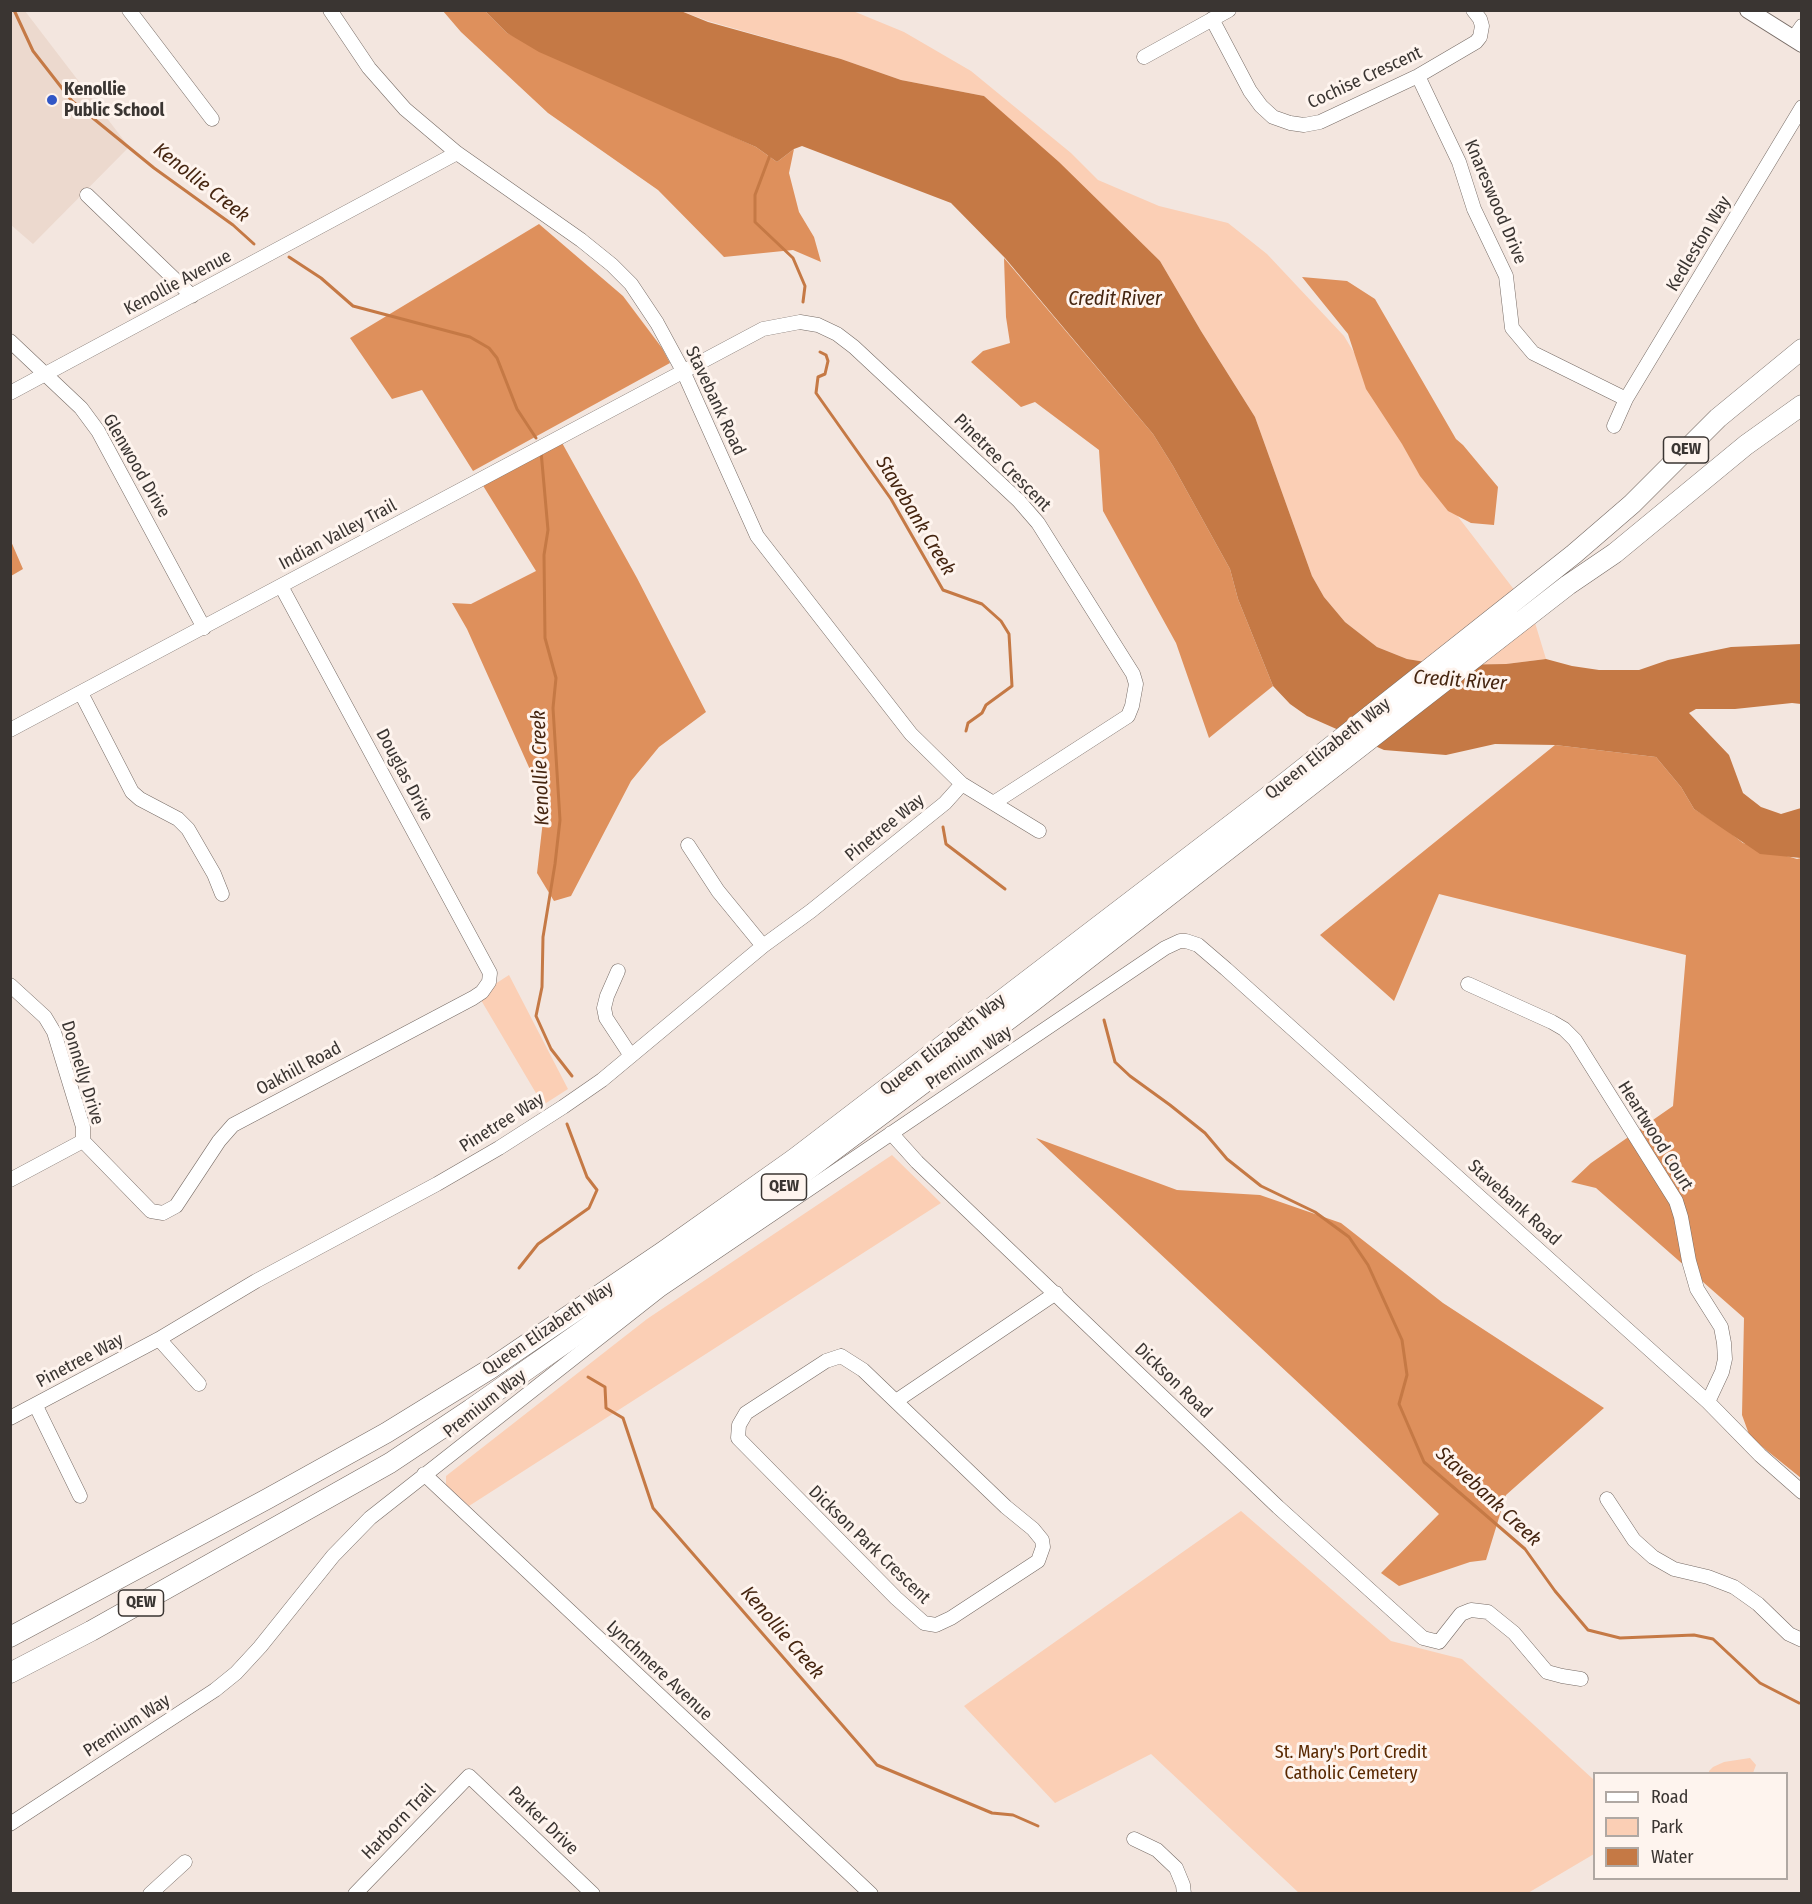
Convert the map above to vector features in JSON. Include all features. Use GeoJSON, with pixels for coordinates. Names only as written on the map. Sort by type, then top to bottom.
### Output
{"type":"FeatureCollection","features":[{"type":"Feature","properties":{"kind":"highway","name":"Queen Elizabeth Way"},"geometry":{"type":"LineString","coordinates":[[10,1673],[102,1625],[390,1463],[431,1437],[746,1216],[1032,1002],[1272,805],[1632,504],[1718,418],[1802,349]]}},
{"type":"Feature","properties":{"kind":"highway","name":"Queen Elizabeth Way"},"geometry":{"type":"LineString","coordinates":[[10,1637],[386,1433],[500,1362],[664,1251],[794,1159],[1568,585],[1615,553],[1746,445],[1802,405]]}},
{"type":"Feature","properties":{"kind":"highway"},"geometry":{"type":"LineString","coordinates":[[10,1622],[66,1606]]}},
{"type":"Feature","properties":{"kind":"main road"},"geometry":{"type":"LineString","coordinates":[[1748,10],[1799,36]]}},
{"type":"Feature","properties":{"kind":"street"},"geometry":{"type":"LineString","coordinates":[[129,10],[212,119]]}},
{"type":"Feature","properties":{"kind":"street","name":"Stavebank Road"},"geometry":{"type":"LineString","coordinates":[[330,10],[369,68],[405,109],[457,153],[581,240],[631,284],[683,371],[757,536],[911,734],[962,784],[995,802],[1039,831]]}},
{"type":"Feature","properties":{"kind":"street"},"geometry":{"type":"LineString","coordinates":[[1144,57],[1229,10]]}},
{"type":"Feature","properties":{"kind":"street","name":"Cochise Crescent"},"geometry":{"type":"LineString","coordinates":[[1212,19],[1250,91],[1261,106],[1274,117],[1304,125],[1320,122],[1418,76],[1476,42],[1480,37],[1482,27],[1480,19],[1473,10]]}},
{"type":"Feature","properties":{"kind":"street","name":"Knareswood Drive"},"geometry":{"type":"LineString","coordinates":[[1418,76],[1459,162],[1474,208],[1506,276],[1512,328],[1533,353],[1626,399]]}},
{"type":"Feature","properties":{"kind":"street","name":"Kedleston Way"},"geometry":{"type":"LineString","coordinates":[[1626,399],[1802,107]]}},
{"type":"Feature","properties":{"kind":"street","name":"Kenollie Avenue"},"geometry":{"type":"LineString","coordinates":[[10,393],[457,153]]}},
{"type":"Feature","properties":{"kind":"street"},"geometry":{"type":"LineString","coordinates":[[87,195],[192,297]]}},
{"type":"Feature","properties":{"kind":"street","name":"Pinetree Crescent"},"geometry":{"type":"LineString","coordinates":[[683,371],[763,329],[800,322],[837,334],[854,347],[1001,483],[1038,523],[1133,674],[1136,684],[1128,716],[995,802]]}},
{"type":"Feature","properties":{"kind":"street","name":"Glenwood Drive"},"geometry":{"type":"LineString","coordinates":[[10,341],[81,408],[98,431],[204,628]]}},
{"type":"Feature","properties":{"kind":"street","name":"Indian Valley Trail"},"geometry":{"type":"LineString","coordinates":[[10,730],[683,371]]}},
{"type":"Feature","properties":{"kind":"street"},"geometry":{"type":"LineString","coordinates":[[1614,426],[1626,399]]}},
{"type":"Feature","properties":{"kind":"street","name":"Douglas Drive"},"geometry":{"type":"LineString","coordinates":[[281,586],[490,973],[489,982]]}},
{"type":"Feature","properties":{"kind":"street"},"geometry":{"type":"LineString","coordinates":[[81,693],[132,792],[140,799],[178,819],[188,830],[214,874],[222,894]]}},
{"type":"Feature","properties":{"kind":"street","name":"Pinetree Way"},"geometry":{"type":"LineString","coordinates":[[10,1418],[159,1339],[256,1281],[437,1184],[499,1148],[603,1080],[763,945],[811,910],[945,803],[962,784]]}},
{"type":"Feature","properties":{"kind":"street"},"geometry":{"type":"LineString","coordinates":[[688,845],[718,891],[763,945]]}},
{"type":"Feature","properties":{"kind":"street","name":"Premium Way"},"geometry":{"type":"LineString","coordinates":[[10,1824],[215,1690],[236,1673],[350,1537],[370,1518],[660,1290],[1165,948],[1180,941],[1198,945]]}},
{"type":"Feature","properties":{"kind":"street","name":"Stavebank Road"},"geometry":{"type":"LineString","coordinates":[[1198,945],[1708,1402],[1760,1455],[1802,1492]]}},
{"type":"Feature","properties":{"kind":"street"},"geometry":{"type":"LineString","coordinates":[[618,971],[604,1008],[606,1018],[631,1056]]}},
{"type":"Feature","properties":{"kind":"street","name":"Oakhill Road"},"geometry":{"type":"LineString","coordinates":[[83,1141],[152,1211],[163,1213],[176,1206],[219,1141],[233,1125],[473,998],[482,992],[489,982]]}},
{"type":"Feature","properties":{"kind":"street","name":"Heartwood Court"},"geometry":{"type":"LineString","coordinates":[[1468,984],[1552,1022],[1575,1040],[1676,1201],[1682,1217],[1689,1261],[1697,1289],[1720,1327],[1724,1343],[1725,1359],[1722,1372],[1708,1402]]}},
{"type":"Feature","properties":{"kind":"street","name":"Donnelly Drive"},"geometry":{"type":"LineString","coordinates":[[10,985],[45,1017],[54,1032],[83,1127],[83,1141],[10,1180]]}},
{"type":"Feature","properties":{"kind":"street","name":"Dickson Road"},"geometry":{"type":"LineString","coordinates":[[891,1133],[917,1162],[1278,1507],[1423,1638],[1439,1642],[1461,1614],[1478,1609],[1488,1612],[1514,1633],[1547,1672],[1581,1679]]}},
{"type":"Feature","properties":{"kind":"street"},"geometry":{"type":"LineString","coordinates":[[896,1401],[1056,1293]]}},
{"type":"Feature","properties":{"kind":"street"},"geometry":{"type":"LineString","coordinates":[[159,1339],[199,1384]]}},
{"type":"Feature","properties":{"kind":"street","name":"Dickson Park Crescent"},"geometry":{"type":"LineString","coordinates":[[841,1356],[863,1370],[896,1401],[1042,1540],[1043,1547],[1038,1561],[936,1625],[924,1623],[913,1615],[776,1479],[738,1438],[739,1425],[746,1413],[826,1360],[841,1356]]}},
{"type":"Feature","properties":{"kind":"street"},"geometry":{"type":"LineString","coordinates":[[36,1406],[80,1496]]}},
{"type":"Feature","properties":{"kind":"street","name":"Lynchmere Avenue"},"geometry":{"type":"LineString","coordinates":[[424,1474],[871,1893]]}},
{"type":"Feature","properties":{"kind":"street"},"geometry":{"type":"LineString","coordinates":[[1607,1499],[1634,1540],[1653,1557],[1674,1569],[1708,1577],[1734,1587],[1758,1604],[1789,1634],[1802,1640]]}},
{"type":"Feature","properties":{"kind":"street","name":"Harborn Trail"},"geometry":{"type":"LineString","coordinates":[[355,1893],[469,1776]]}},
{"type":"Feature","properties":{"kind":"street","name":"Parker Drive"},"geometry":{"type":"LineString","coordinates":[[469,1776],[593,1893]]}},
{"type":"Feature","properties":{"kind":"street"},"geometry":{"type":"LineString","coordinates":[[1134,1839],[1157,1850],[1176,1868],[1184,1893]]}},
{"type":"Feature","properties":{"kind":"street"},"geometry":{"type":"LineString","coordinates":[[150,1893],[185,1862]]}},
{"type":"Feature","properties":{"kind":"shaded area","name":"Kenollie Public School"},"geometry":{"type":"Polygon","coordinates":[[[11,11],[25,11],[129,147],[33,244],[11,225],[11,11]]]}},
{"type":"Feature","properties":{"kind":"shaded area"},"geometry":{"type":"Polygon","coordinates":[[[443,11],[485,11],[507,33],[756,147],[777,162],[794,149],[789,173],[799,212],[814,237],[821,262],[793,250],[724,257],[658,190],[548,113],[461,32],[443,11]]]}},
{"type":"Feature","properties":{"kind":"shaded area"},"geometry":{"type":"Polygon","coordinates":[[[539,224],[623,296],[662,348],[670,363],[473,471],[422,390],[392,399],[350,338],[539,224]]]}},
{"type":"Feature","properties":{"kind":"shaded area"},"geometry":{"type":"Polygon","coordinates":[[[1004,258],[1153,434],[1230,569],[1238,599],[1273,686],[1209,738],[1176,643],[1103,511],[1099,450],[1035,402],[1021,407],[971,362],[983,351],[1010,343],[1006,317],[1004,258]]]}},
{"type":"Feature","properties":{"kind":"shaded area"},"geometry":{"type":"Polygon","coordinates":[[[1302,277],[1347,281],[1375,299],[1456,439],[1498,487],[1494,525],[1471,523],[1448,511],[1420,476],[1366,389],[1348,334],[1302,277]]]}},
{"type":"Feature","properties":{"kind":"shaded area"},"geometry":{"type":"Polygon","coordinates":[[[561,441],[637,578],[706,712],[659,747],[631,781],[571,896],[554,901],[537,873],[545,803],[467,629],[452,603],[471,604],[536,571],[482,484],[561,441]]]}},
{"type":"Feature","properties":{"kind":"shaded area"},"geometry":{"type":"Polygon","coordinates":[[[10,539],[23,569],[11,576],[10,576],[10,539]]]}},
{"type":"Feature","properties":{"kind":"shaded area"},"geometry":{"type":"Polygon","coordinates":[[[1555,745],[1656,757],[1681,787],[1694,809],[1743,843],[1797,859],[1801,858],[1801,1478],[1750,1437],[1742,1415],[1744,1318],[1596,1188],[1571,1182],[1591,1163],[1673,1106],[1686,955],[1439,894],[1394,1001],[1320,935],[1555,745]]]}},
{"type":"Feature","properties":{"kind":"shaded area"},"geometry":{"type":"Polygon","coordinates":[[[1036,1138],[1177,1190],[1260,1195],[1341,1223],[1443,1303],[1604,1408],[1506,1495],[1486,1560],[1470,1562],[1399,1586],[1381,1573],[1439,1514],[1036,1138]]]}},
{"type":"Feature","properties":{"kind":"green space"},"geometry":{"type":"Polygon","coordinates":[[[681,11],[853,11],[904,32],[971,71],[1071,153],[1098,180],[1159,206],[1228,223],[1267,254],[1344,336],[1436,488],[1532,613],[1546,659],[1506,664],[1444,665],[1407,659],[1377,647],[1345,622],[1324,597],[1312,576],[1255,417],[1160,261],[984,96],[901,80],[841,59],[708,21],[681,11]]]}},
{"type":"Feature","properties":{"kind":"green space"},"geometry":{"type":"Polygon","coordinates":[[[509,975],[568,1089],[543,1105],[478,995],[509,975]]]}},
{"type":"Feature","properties":{"kind":"green space"},"geometry":{"type":"Polygon","coordinates":[[[892,1155],[941,1203],[469,1506],[446,1485],[446,1476],[647,1319],[892,1155]]]}},
{"type":"Feature","properties":{"kind":"green space","name":"St. Mary's Port Credit Catholic Cemetery"},"geometry":{"type":"Polygon","coordinates":[[[1241,1511],[1391,1641],[1462,1659],[1593,1779],[1593,1855],[1528,1893],[1299,1893],[1151,1754],[1055,1803],[964,1706],[1241,1511]]]}},
{"type":"Feature","properties":{"kind":"green space"},"geometry":{"type":"Polygon","coordinates":[[[1750,1758],[1756,1765],[1753,1772],[1709,1772],[1713,1767],[1724,1762],[1750,1758]]]}},
{"type":"Feature","properties":{"kind":"water","name":"Credit River"},"geometry":{"type":"Polygon","coordinates":[[[485,11],[681,11],[708,22],[841,59],[901,80],[984,96],[1059,162],[1160,261],[1255,417],[1312,576],[1324,597],[1345,622],[1377,647],[1407,659],[1444,665],[1506,664],[1546,659],[1599,670],[1639,670],[1668,660],[1731,647],[1801,644],[1801,704],[1735,709],[1696,709],[1689,713],[1729,755],[1743,793],[1761,807],[1781,814],[1801,808],[1801,858],[1760,854],[1694,809],[1681,787],[1656,757],[1555,745],[1495,744],[1446,755],[1384,750],[1307,716],[1290,704],[1273,686],[1238,599],[1230,569],[1153,434],[1005,258],[951,203],[802,146],[777,162],[756,147],[539,52],[507,33],[485,11]]]}},
{"type":"Feature","properties":{"kind":"waterway","name":"Kenollie Creek"},"geometry":{"type":"LineString","coordinates":[[14,10],[33,51],[72,101],[154,168],[233,225],[254,244]]}},
{"type":"Feature","properties":{"kind":"waterway","name":"Stavebank Creek"},"geometry":{"type":"LineString","coordinates":[[770,155],[755,195],[755,222],[793,258],[805,286],[803,302]]}},
{"type":"Feature","properties":{"kind":"waterway","name":"Kenollie Creek"},"geometry":{"type":"LineString","coordinates":[[289,257],[321,278],[353,306],[470,337],[489,348],[497,358],[517,409],[536,438]]}},
{"type":"Feature","properties":{"kind":"waterway","name":"Stavebank Creek"},"geometry":{"type":"LineString","coordinates":[[820,352],[826,355],[828,361],[825,374],[818,377],[816,393],[891,499],[943,590],[982,604],[1001,621],[1009,634],[1012,686],[986,705],[982,713],[968,723],[966,731]]}},
{"type":"Feature","properties":{"kind":"waterway","name":"Kenollie Creek"},"geometry":{"type":"LineString","coordinates":[[541,451],[548,530],[544,555],[545,638],[556,678],[553,708],[560,820],[543,937],[542,987],[536,1016],[551,1049],[572,1076]]}},
{"type":"Feature","properties":{"kind":"waterway","name":"Stavebank Creek"},"geometry":{"type":"LineString","coordinates":[[943,827],[946,844],[1005,889]]}},
{"type":"Feature","properties":{"kind":"waterway","name":"Stavebank Creek"},"geometry":{"type":"LineString","coordinates":[[1104,1020],[1115,1062],[1130,1076],[1205,1133],[1227,1159],[1261,1186],[1315,1212],[1349,1237],[1368,1265],[1402,1340],[1407,1375],[1399,1404],[1424,1462],[1525,1549],[1555,1591],[1588,1630],[1620,1638],[1694,1635],[1713,1639],[1760,1683],[1799,1703]]}},
{"type":"Feature","properties":{"kind":"waterway","name":"Kenollie Creek"},"geometry":{"type":"LineString","coordinates":[[519,1268],[538,1244],[589,1208],[597,1190],[587,1177],[567,1124]]}},
{"type":"Feature","properties":{"kind":"waterway","name":"Kenollie Creek"},"geometry":{"type":"LineString","coordinates":[[588,1377],[605,1387],[606,1408],[623,1418],[653,1508],[877,1765],[992,1813],[1013,1815],[1038,1826]]}},
{"type":"Feature","properties":{"kind":"place","name":"Kenollie Public School"},"geometry":{"type":"Point","coordinates":[52,100]}}]}
